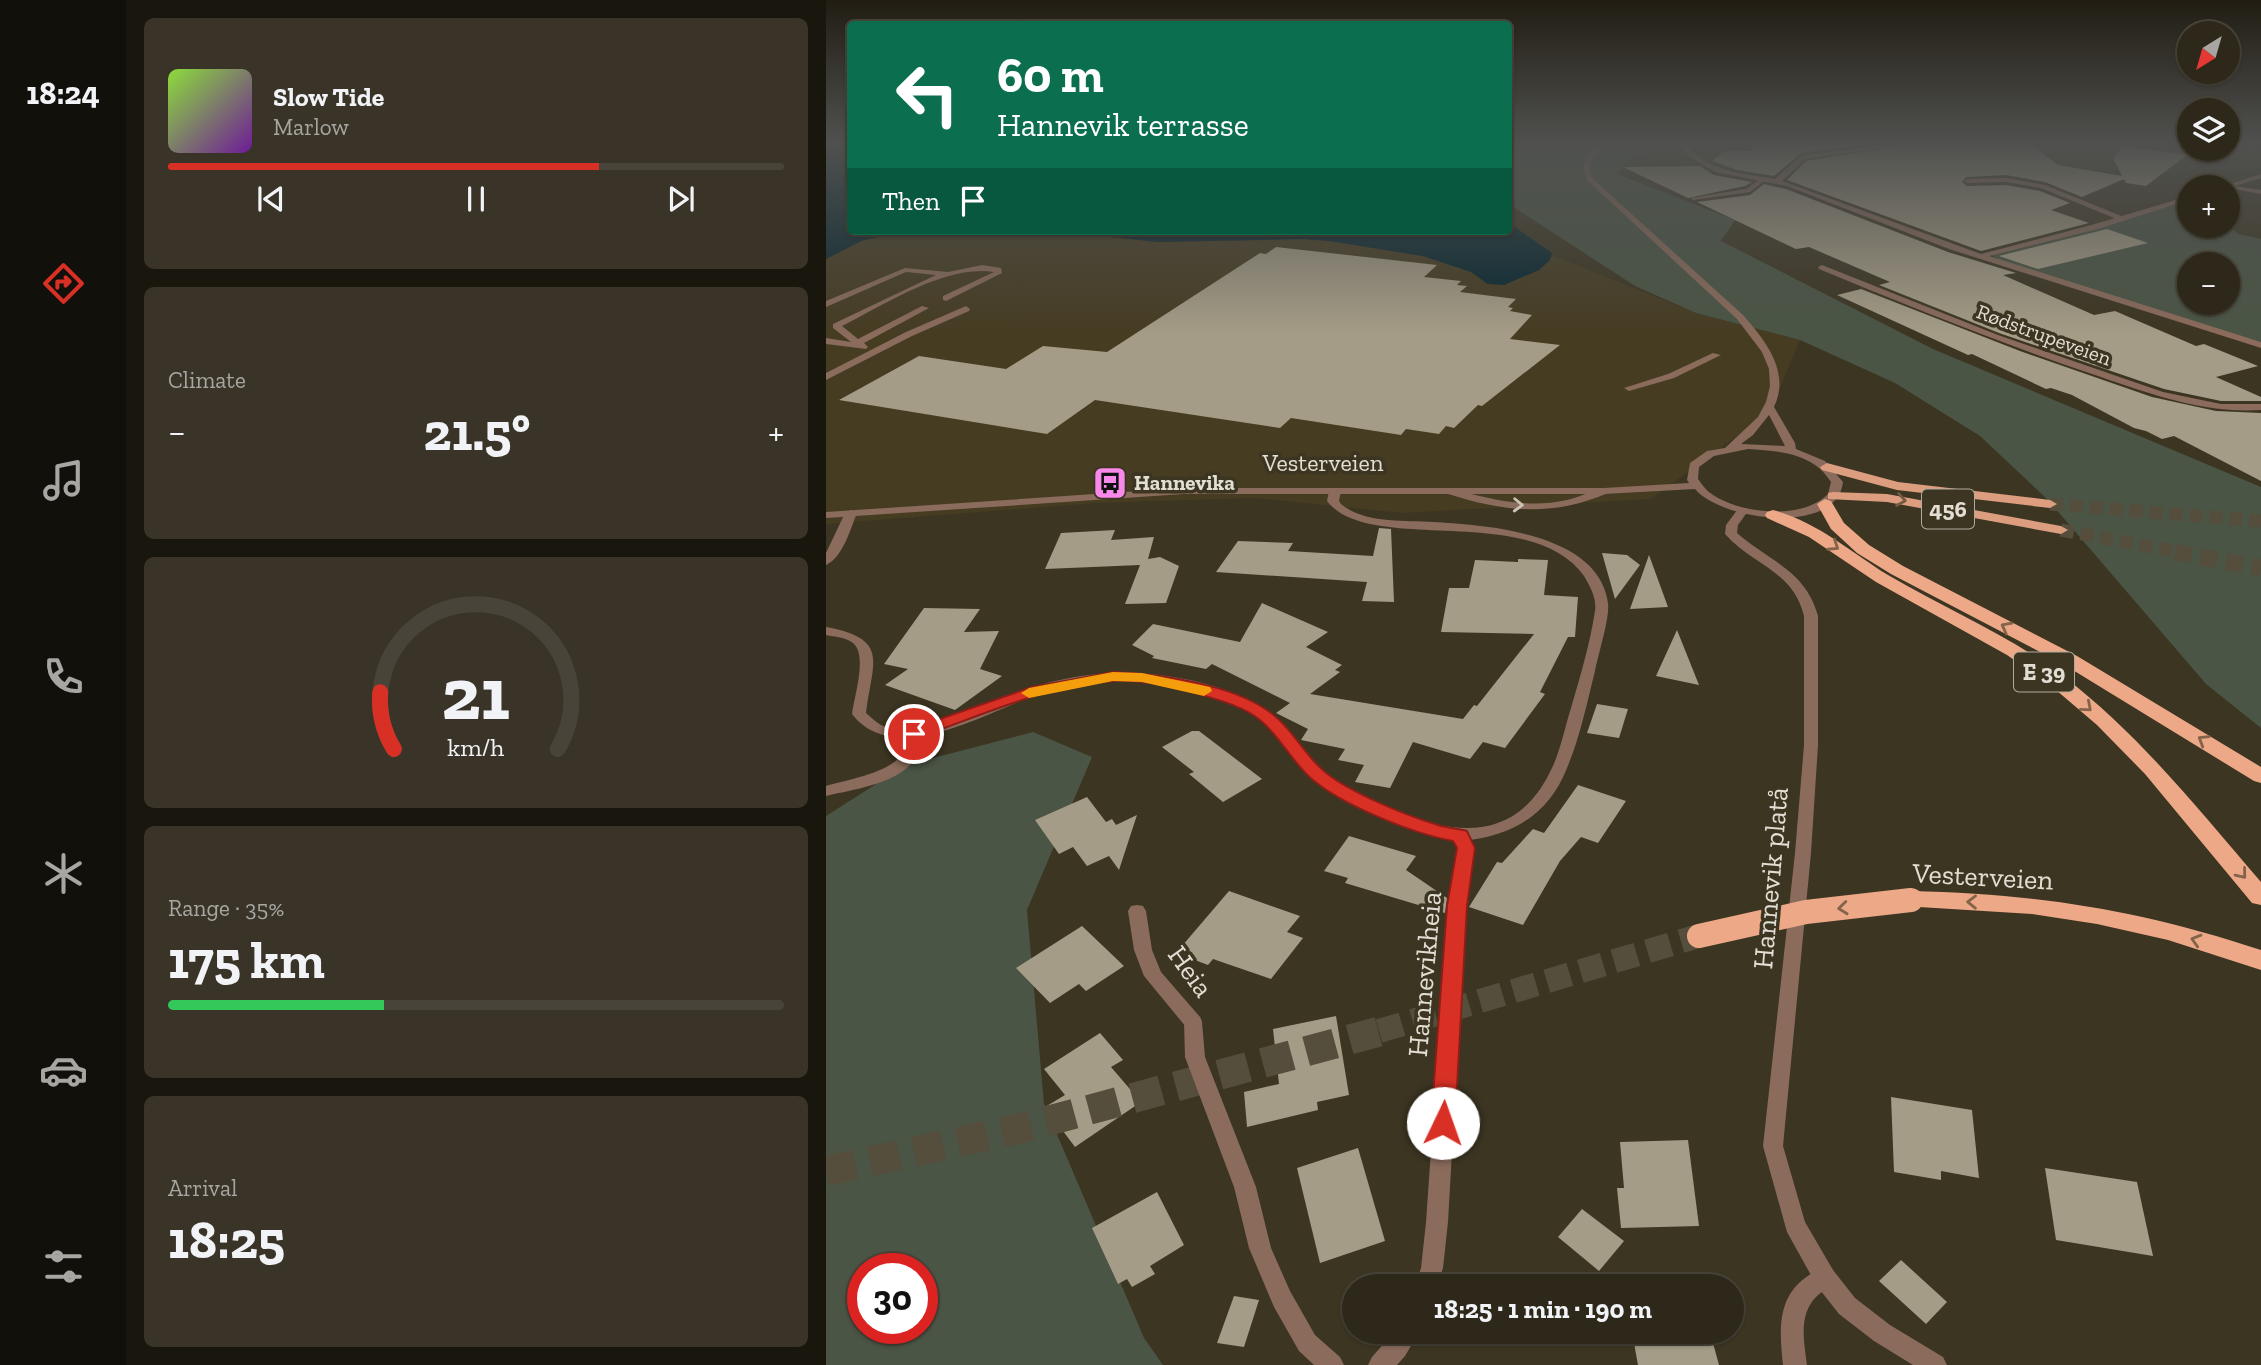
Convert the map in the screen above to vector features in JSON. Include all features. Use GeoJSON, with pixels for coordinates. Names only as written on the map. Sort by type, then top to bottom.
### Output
{"type":"FeatureCollection","features":[{"type":"Feature","properties":{"kind":"highway","name":"E 39"},"geometry":{"type":"LineString","coordinates":[[1829,500],[1837,526],[1863,549],[1897,570],[2070,660],[2261,776]]}},
{"type":"Feature","properties":{"kind":"highway","name":"E 39"},"geometry":{"type":"LineString","coordinates":[[1773,515],[1815,534],[1882,578],[2014,651],[2056,680],[2104,721],[2152,769],[2260,897]]}},
{"type":"Feature","properties":{"kind":"highway","name":"Vesterveien"},"geometry":{"type":"LineString","coordinates":[[1699,936],[1806,912],[1911,900],[2000,902],[2074,911],[2153,928],[2261,960]]}},
{"type":"Feature","properties":{"kind":"main road","name":"456"},"geometry":{"type":"LineString","coordinates":[[1827,467],[1897,486],[2050,504]]}},
{"type":"Feature","properties":{"kind":"main road","name":"456"},"geometry":{"type":"LineString","coordinates":[[1829,500],[1887,498],[2061,530]]}},
{"type":"Feature","properties":{"kind":"street"},"geometry":{"type":"LineString","coordinates":[[1619,207],[1755,332],[1773,362],[1772,409],[1791,450]]}},
{"type":"Feature","properties":{"kind":"street"},"geometry":{"type":"LineString","coordinates":[[1851,207],[1980,257],[2261,345]]}},
{"type":"Feature","properties":{"kind":"street"},"geometry":{"type":"LineString","coordinates":[[2094,207],[2122,218]]}},
{"type":"Feature","properties":{"kind":"street"},"geometry":{"type":"LineString","coordinates":[[1980,257],[2160,207]]}},
{"type":"Feature","properties":{"kind":"street"},"geometry":{"type":"LineString","coordinates":[[831,326],[946,274],[981,266],[998,270],[998,273],[946,298]]}},
{"type":"Feature","properties":{"kind":"street","name":"Rødstrupeveien"},"geometry":{"type":"LineString","coordinates":[[1822,267],[2007,342],[2120,381],[2219,407],[2261,407]]}},
{"type":"Feature","properties":{"kind":"street"},"geometry":{"type":"LineString","coordinates":[[826,304],[905,270],[946,274]]}},
{"type":"Feature","properties":{"kind":"street"},"geometry":{"type":"LineString","coordinates":[[860,345],[925,308]]}},
{"type":"Feature","properties":{"kind":"street"},"geometry":{"type":"LineString","coordinates":[[826,377],[966,309]]}},
{"type":"Feature","properties":{"kind":"street"},"geometry":{"type":"LineString","coordinates":[[831,326],[860,345]]}},
{"type":"Feature","properties":{"kind":"street"},"geometry":{"type":"LineString","coordinates":[[826,341],[879,349]]}},
{"type":"Feature","properties":{"kind":"street"},"geometry":{"type":"LineString","coordinates":[[1629,388],[1671,376],[1716,355]]}},
{"type":"Feature","properties":{"kind":"street"},"geometry":{"type":"LineString","coordinates":[[1730,448],[1768,447],[1791,450],[1811,457],[1827,467],[1837,482],[1829,500],[1801,512],[1773,515],[1720,505],[1704,496],[1694,486],[1691,476],[1693,467],[1701,459],[1730,448],[1747,437],[1772,409]]}},
{"type":"Feature","properties":{"kind":"street","name":"Vesterveien"},"geometry":{"type":"LineString","coordinates":[[826,515],[1157,493],[1452,492],[1487,503],[1537,506],[1581,503],[1604,491],[1694,486]]}},
{"type":"Feature","properties":{"kind":"street"},"geometry":{"type":"LineString","coordinates":[[826,631],[849,636],[862,643],[868,654],[859,714],[865,723],[877,731],[914,734],[1037,690],[1113,676],[1142,678],[1193,688],[1234,700],[1264,715],[1318,775],[1349,795],[1432,830],[1460,835],[1507,826],[1532,808],[1556,777],[1585,689],[1602,606],[1592,579],[1575,559],[1549,545],[1511,533],[1378,522],[1357,517],[1344,512],[1336,505],[1333,501],[1335,491]]}},
{"type":"Feature","properties":{"kind":"street","name":"Hannevik platå"},"geometry":{"type":"LineString","coordinates":[[1741,511],[1732,525],[1731,534],[1785,573],[1801,588],[1809,603],[1811,745],[1804,853],[1773,1146],[1795,1225],[1825,1278],[1847,1306],[1882,1333],[1935,1365]]}},
{"type":"Feature","properties":{"kind":"street"},"geometry":{"type":"LineString","coordinates":[[826,561],[835,550],[850,513]]}},
{"type":"Feature","properties":{"kind":"street"},"geometry":{"type":"LineString","coordinates":[[826,791],[882,774],[902,764],[910,755],[914,734]]}},
{"type":"Feature","properties":{"kind":"street","name":"Hannevikheia"},"geometry":{"type":"LineString","coordinates":[[1428,1274],[1437,1222],[1457,906],[1466,848],[1460,835]]}},
{"type":"Feature","properties":{"kind":"street","name":"Heia"},"geometry":{"type":"LineString","coordinates":[[1137,911],[1143,950],[1153,975],[1193,1022],[1195,1057],[1245,1187],[1260,1248],[1282,1299],[1307,1343],[1332,1365]]}},
{"type":"Feature","properties":{"kind":"street"},"geometry":{"type":"LineString","coordinates":[[1795,1365],[1792,1317],[1797,1300],[1811,1284],[1825,1278]]}},
{"type":"Feature","properties":{"kind":"street"},"geometry":{"type":"LineString","coordinates":[[1380,1365],[1400,1344]]}},
{"type":"Feature","properties":{"kind":"shaded area"},"geometry":{"type":"Polygon","coordinates":[[[885,235],[1066,235],[1158,242],[1303,239],[1423,256],[1471,272],[1488,284],[1550,260],[1552,255],[1696,313],[1800,340],[1770,412],[1651,499],[1402,513],[1255,498],[1096,503],[826,524],[826,259],[861,241],[885,235]]]}},
{"type":"Feature","properties":{"kind":"green space"},"geometry":{"type":"Polygon","coordinates":[[[1513,207],[1701,207],[1735,220],[1721,241],[1933,349],[2261,487],[2261,728],[2206,684],[2048,500],[1980,436],[1895,383],[1800,340],[1696,313],[1635,286],[1513,207]]]}},
{"type":"Feature","properties":{"kind":"green space"},"geometry":{"type":"Polygon","coordinates":[[[2157,207],[2177,207],[2177,238],[2240,238],[2240,234],[2261,239],[2261,342],[2010,267],[1988,253],[2157,207]]]}},
{"type":"Feature","properties":{"kind":"green space"},"geometry":{"type":"Polygon","coordinates":[[[1033,732],[1092,757],[1027,910],[1044,1104],[1144,1338],[1163,1365],[826,1365],[826,816],[906,765],[1033,732]]]}},
{"type":"Feature","properties":{"kind":"water"},"geometry":{"type":"Polygon","coordinates":[[[826,207],[847,207],[847,235],[885,235],[861,241],[826,259],[826,207]]]}},
{"type":"Feature","properties":{"kind":"water"},"geometry":{"type":"Polygon","coordinates":[[[1512,225],[1552,253],[1550,260],[1539,270],[1504,285],[1488,284],[1471,272],[1423,256],[1329,241],[1303,239],[1158,242],[1066,235],[1512,235],[1512,225]]]}},
{"type":"Feature","properties":{"kind":"building"},"geometry":{"type":"Polygon","coordinates":[[[1707,207],[1832,207],[1948,252],[2016,273],[2003,275],[2094,315],[2115,311],[2196,346],[2204,344],[2258,366],[2216,377],[2261,397],[2261,401],[2221,401],[2164,389],[1999,333],[1879,285],[1890,282],[1809,247],[1796,249],[1707,207]]]}},
{"type":"Feature","properties":{"kind":"building"},"geometry":{"type":"Polygon","coordinates":[[[1860,207],[2060,207],[2051,210],[2089,223],[1981,251],[1860,207]]]}},
{"type":"Feature","properties":{"kind":"building"},"geometry":{"type":"Polygon","coordinates":[[[2107,229],[2148,243],[2038,269],[1999,256],[2107,229]]]}},
{"type":"Feature","properties":{"kind":"building"},"geometry":{"type":"Polygon","coordinates":[[[1276,247],[1437,265],[1424,277],[1461,281],[1457,285],[1467,286],[1460,292],[1516,299],[1508,307],[1513,308],[1510,311],[1532,315],[1510,339],[1560,345],[1482,406],[1478,405],[1454,428],[1446,426],[1439,434],[1406,429],[1401,435],[1291,418],[1280,428],[1095,400],[1047,434],[839,400],[919,356],[1006,369],[1043,346],[1107,352],[1260,253],[1266,254],[1276,247]]]}},
{"type":"Feature","properties":{"kind":"building"},"geometry":{"type":"Polygon","coordinates":[[[1861,289],[2020,351],[2152,397],[2216,411],[2261,413],[2261,481],[2174,436],[2162,439],[2134,428],[2072,395],[2046,389],[1837,295],[1861,289]]]}},
{"type":"Feature","properties":{"kind":"building"},"geometry":{"type":"Polygon","coordinates":[[[1379,528],[1391,529],[1394,602],[1362,601],[1367,582],[1216,572],[1238,541],[1293,543],[1288,551],[1373,556],[1379,528]]]}},
{"type":"Feature","properties":{"kind":"building"},"geometry":{"type":"Polygon","coordinates":[[[1115,530],[1111,540],[1154,537],[1148,559],[1160,557],[1179,566],[1166,603],[1125,604],[1140,565],[1045,569],[1061,533],[1115,530]]]}},
{"type":"Feature","properties":{"kind":"building"},"geometry":{"type":"Polygon","coordinates":[[[1602,553],[1627,555],[1640,565],[1615,599],[1602,553]]]}},
{"type":"Feature","properties":{"kind":"building"},"geometry":{"type":"Polygon","coordinates":[[[1649,555],[1668,607],[1630,609],[1649,555]]]}},
{"type":"Feature","properties":{"kind":"building"},"geometry":{"type":"Polygon","coordinates":[[[1518,559],[1548,560],[1544,595],[1578,597],[1575,637],[1568,637],[1540,692],[1545,694],[1505,748],[1483,742],[1470,759],[1413,742],[1390,788],[1355,782],[1364,765],[1338,760],[1345,749],[1301,740],[1308,729],[1276,713],[1290,703],[1212,664],[1206,669],[1152,658],[1154,656],[1132,645],[1153,624],[1240,642],[1262,603],[1328,632],[1306,647],[1342,665],[1335,670],[1340,672],[1310,694],[1463,719],[1474,705],[1477,706],[1534,634],[1441,632],[1449,588],[1469,588],[1475,560],[1518,562],[1518,559]]]}},
{"type":"Feature","properties":{"kind":"building"},"geometry":{"type":"Polygon","coordinates":[[[924,608],[980,609],[964,632],[999,631],[980,669],[1002,676],[955,710],[885,685],[908,669],[884,664],[924,608]]]}},
{"type":"Feature","properties":{"kind":"building"},"geometry":{"type":"Polygon","coordinates":[[[1677,630],[1699,685],[1656,676],[1677,630]]]}},
{"type":"Feature","properties":{"kind":"building"},"geometry":{"type":"Polygon","coordinates":[[[1597,704],[1628,709],[1619,738],[1587,733],[1597,704]]]}},
{"type":"Feature","properties":{"kind":"building"},"geometry":{"type":"Polygon","coordinates":[[[1192,731],[1199,731],[1262,779],[1223,802],[1189,774],[1194,772],[1162,747],[1192,731]]]}},
{"type":"Feature","properties":{"kind":"building"},"geometry":{"type":"Polygon","coordinates":[[[1578,785],[1626,801],[1598,843],[1581,837],[1560,861],[1523,925],[1469,907],[1497,862],[1502,863],[1533,829],[1544,833],[1578,785]]]}},
{"type":"Feature","properties":{"kind":"building"},"geometry":{"type":"Polygon","coordinates":[[[1087,797],[1106,822],[1112,819],[1116,825],[1137,815],[1119,870],[1109,856],[1087,866],[1073,847],[1059,854],[1035,820],[1087,797]]]}},
{"type":"Feature","properties":{"kind":"building"},"geometry":{"type":"Polygon","coordinates":[[[1349,836],[1416,856],[1406,870],[1447,898],[1445,913],[1345,883],[1348,878],[1324,871],[1349,836]]]}},
{"type":"Feature","properties":{"kind":"building"},"geometry":{"type":"Polygon","coordinates":[[[1229,891],[1300,916],[1287,932],[1303,938],[1271,979],[1213,959],[1208,965],[1176,953],[1229,891]]]}},
{"type":"Feature","properties":{"kind":"building"},"geometry":{"type":"Polygon","coordinates":[[[1082,926],[1124,966],[1086,991],[1079,984],[1050,1003],[1016,968],[1082,926]]]}},
{"type":"Feature","properties":{"kind":"building"},"geometry":{"type":"Polygon","coordinates":[[[1336,1016],[1349,1095],[1317,1102],[1318,1110],[1247,1127],[1244,1092],[1279,1084],[1273,1029],[1336,1016]]]}},
{"type":"Feature","properties":{"kind":"building"},"geometry":{"type":"Polygon","coordinates":[[[1100,1033],[1123,1060],[1111,1067],[1141,1102],[1075,1147],[1045,1107],[1065,1095],[1044,1069],[1100,1033]]]}},
{"type":"Feature","properties":{"kind":"building"},"geometry":{"type":"Polygon","coordinates":[[[1891,1097],[1972,1110],[1979,1178],[1941,1171],[1941,1180],[1894,1172],[1891,1097]]]}},
{"type":"Feature","properties":{"kind":"building"},"geometry":{"type":"Polygon","coordinates":[[[1688,1140],[1699,1226],[1621,1228],[1617,1188],[1624,1188],[1620,1142],[1688,1140]]]}},
{"type":"Feature","properties":{"kind":"building"},"geometry":{"type":"Polygon","coordinates":[[[1358,1148],[1385,1241],[1320,1263],[1297,1168],[1358,1148]]]}},
{"type":"Feature","properties":{"kind":"building"},"geometry":{"type":"Polygon","coordinates":[[[2045,1168],[2137,1182],[2153,1256],[2056,1240],[2045,1168]]]}},
{"type":"Feature","properties":{"kind":"building"},"geometry":{"type":"Polygon","coordinates":[[[1157,1192],[1184,1245],[1150,1266],[1155,1274],[1132,1287],[1127,1279],[1118,1284],[1092,1228],[1157,1192]]]}},
{"type":"Feature","properties":{"kind":"building"},"geometry":{"type":"Polygon","coordinates":[[[1582,1209],[1624,1241],[1599,1271],[1558,1237],[1582,1209]]]}},
{"type":"Feature","properties":{"kind":"building"},"geometry":{"type":"Polygon","coordinates":[[[1901,1260],[1947,1302],[1926,1324],[1879,1281],[1901,1260]]]}},
{"type":"Feature","properties":{"kind":"building"},"geometry":{"type":"Polygon","coordinates":[[[1234,1296],[1259,1300],[1244,1347],[1217,1343],[1234,1296]]]}},
{"type":"Feature","properties":{"kind":"building"},"geometry":{"type":"Polygon","coordinates":[[[1634,1344],[1713,1344],[1719,1365],[1638,1365],[1634,1344]]]}},
{"type":"Feature","properties":{"kind":"tunnel"},"geometry":{"type":"LineString","coordinates":[[2050,504],[2261,521]]}},
{"type":"Feature","properties":{"kind":"tunnel"},"geometry":{"type":"LineString","coordinates":[[2061,530],[2184,553]]}},
{"type":"Feature","properties":{"kind":"tunnel"},"geometry":{"type":"LineString","coordinates":[[2175,552],[2261,568]]}},
{"type":"Feature","properties":{"kind":"tunnel"},"geometry":{"type":"LineString","coordinates":[[1379,1031],[1699,936]]}},
{"type":"Feature","properties":{"kind":"tunnel"},"geometry":{"type":"LineString","coordinates":[[826,1171],[1018,1129],[1385,1030]]}},
{"type":"Feature","properties":{"kind":"slow traffic"},"geometry":{"type":"LineString","coordinates":[[1029,693],[1113,676],[1142,678],[1204,691]]}},
{"type":"Feature","properties":{"kind":"place","name":"Hannevika"},"geometry":{"type":"Point","coordinates":[1110,483]}},
{"type":"Feature","properties":{"kind":"route"},"geometry":{"type":"LineString","coordinates":[[914,734],[1037,690],[1113,676],[1142,678],[1193,688],[1234,700],[1264,715],[1318,775],[1349,795],[1432,830],[1460,835],[1466,848],[1457,906],[1443,1123]]}}]}
